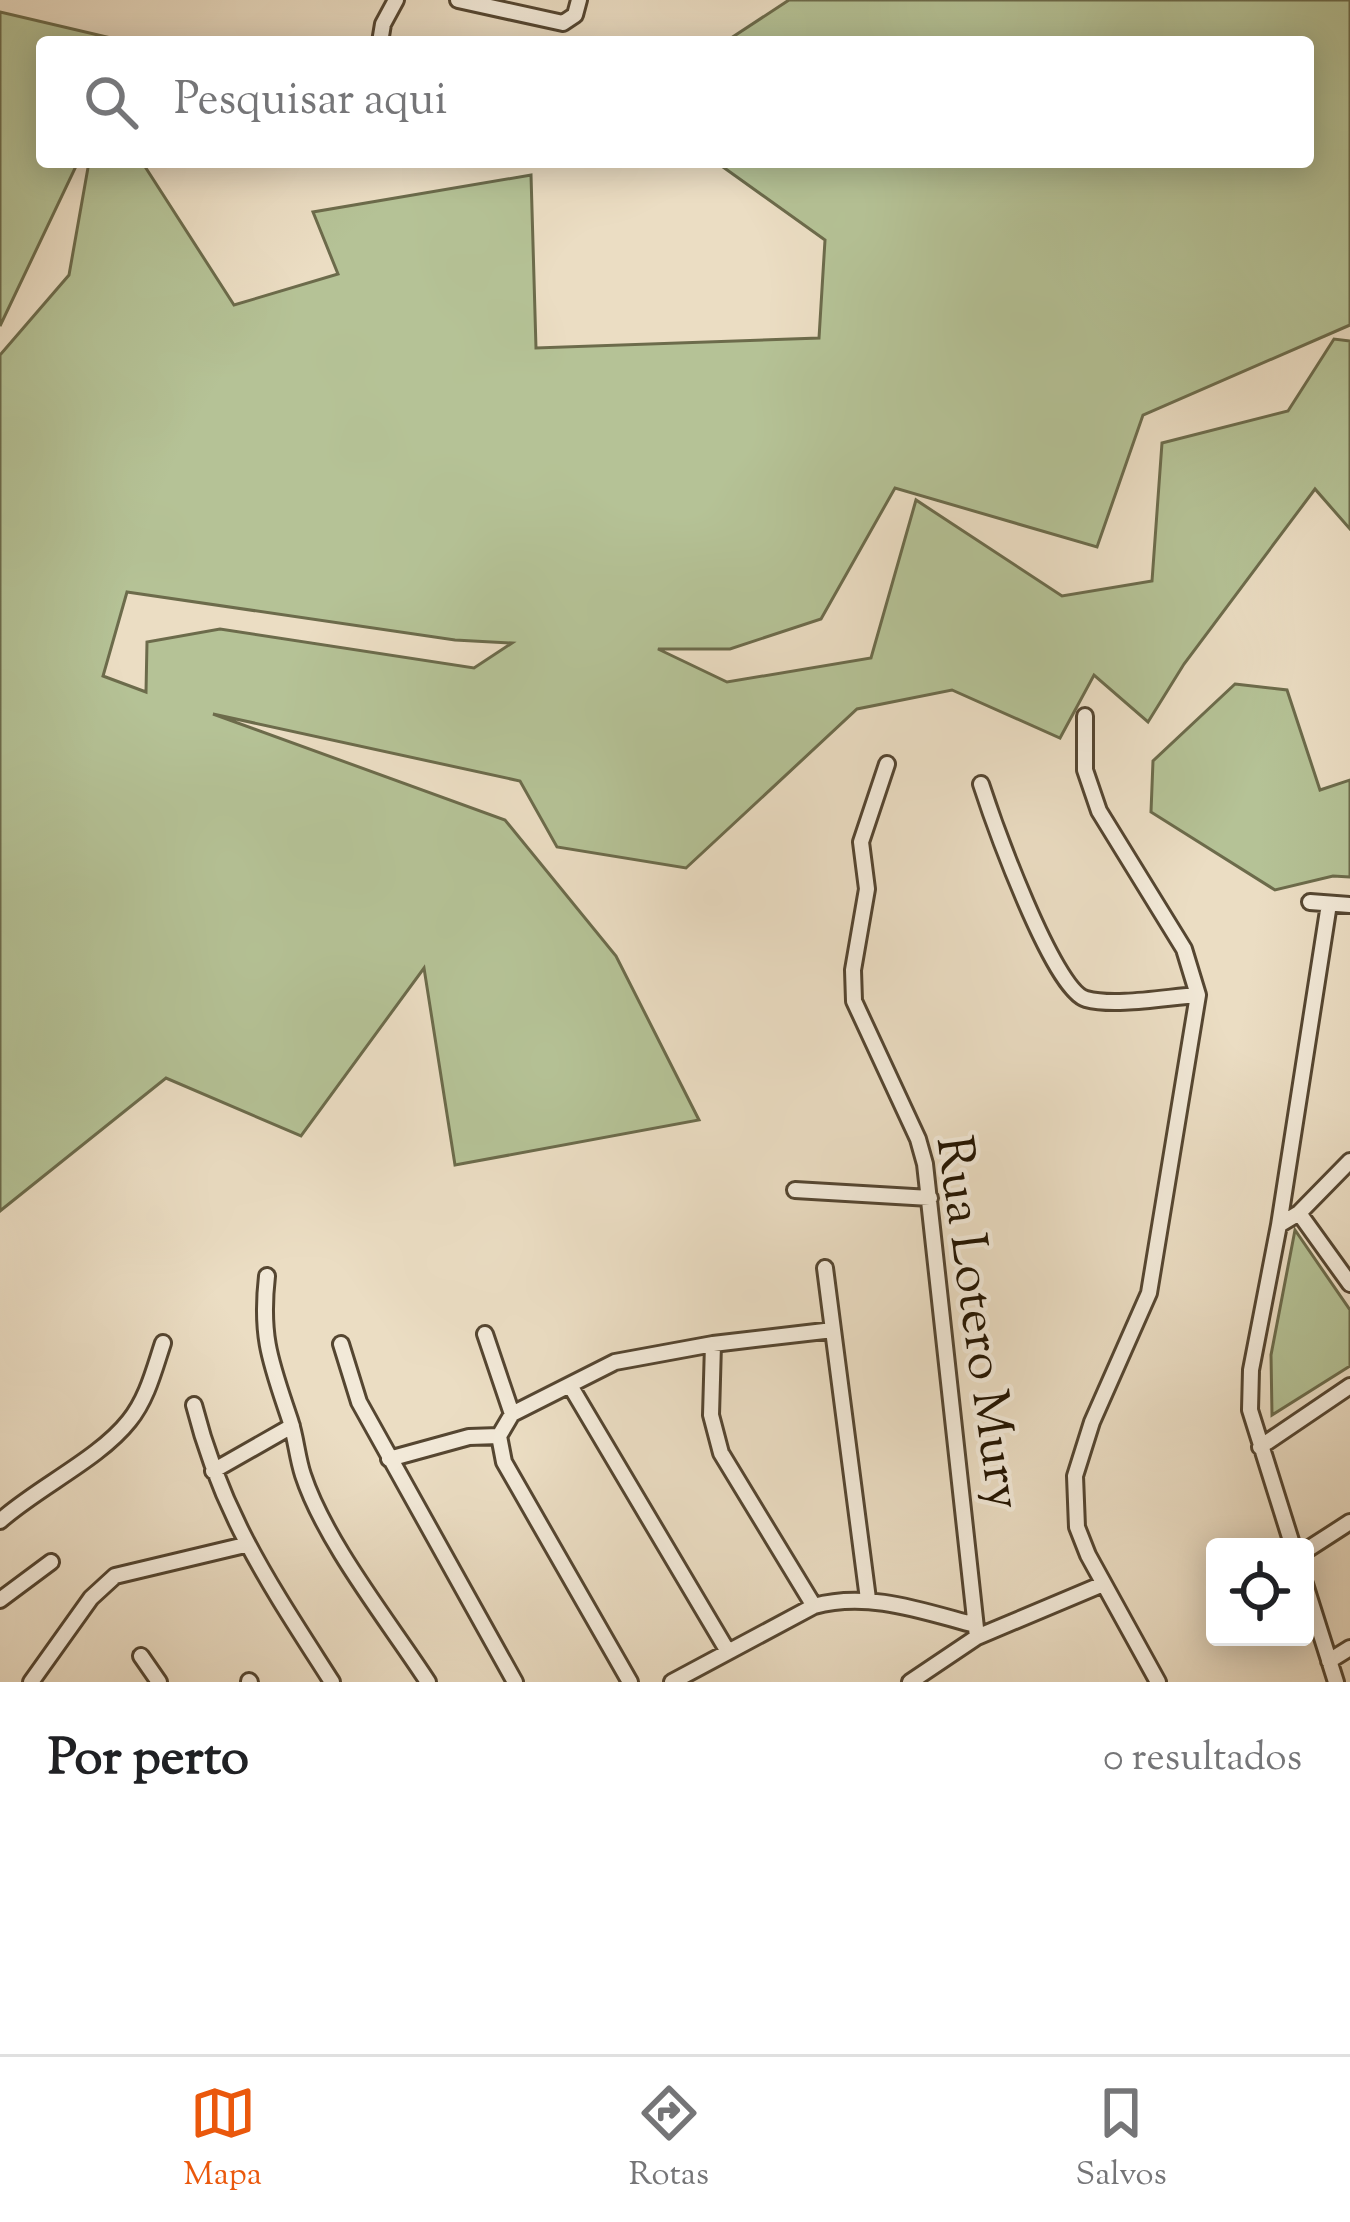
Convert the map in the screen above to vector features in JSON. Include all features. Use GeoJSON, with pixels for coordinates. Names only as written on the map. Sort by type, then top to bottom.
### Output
{"type":"FeatureCollection","features":[{"type":"Feature","properties":{"kind":"street"},"geometry":{"type":"LineString","coordinates":[[381,36],[397,0]]}},
{"type":"Feature","properties":{"kind":"street"},"geometry":{"type":"LineString","coordinates":[[458,0],[562,23],[575,14],[579,0]]}},
{"type":"Feature","properties":{"kind":"street"},"geometry":{"type":"LineString","coordinates":[[1084,716],[1084,770],[1099,811],[1184,949],[1198,995],[1149,1293],[1092,1422],[1075,1476],[1077,1527],[1158,1682]]}},
{"type":"Feature","properties":{"kind":"street","name":"Rua Lotero Mury"},"geometry":{"type":"LineString","coordinates":[[887,764],[861,842],[867,889],[854,1001],[918,1138],[930,1198],[935,1280],[976,1631]]}},
{"type":"Feature","properties":{"kind":"street"},"geometry":{"type":"LineString","coordinates":[[981,784],[1018,882],[1069,988],[1090,1000],[1198,995]]}},
{"type":"Feature","properties":{"kind":"street"},"geometry":{"type":"LineString","coordinates":[[1310,902],[1350,905]]}},
{"type":"Feature","properties":{"kind":"street"},"geometry":{"type":"LineString","coordinates":[[1290,1538],[1250,1410],[1251,1370],[1279,1226],[1329,904]]}},
{"type":"Feature","properties":{"kind":"street"},"geometry":{"type":"LineString","coordinates":[[1279,1226],[1299,1213],[1350,1161]]}},
{"type":"Feature","properties":{"kind":"street"},"geometry":{"type":"LineString","coordinates":[[795,1190],[930,1198]]}},
{"type":"Feature","properties":{"kind":"street"},"geometry":{"type":"LineString","coordinates":[[1299,1213],[1350,1284]]}},
{"type":"Feature","properties":{"kind":"street"},"geometry":{"type":"LineString","coordinates":[[826,1268],[868,1599]]}},
{"type":"Feature","properties":{"kind":"street"},"geometry":{"type":"LineString","coordinates":[[267,1276],[262,1318],[266,1345],[303,1476],[319,1510],[428,1682]]}},
{"type":"Feature","properties":{"kind":"street"},"geometry":{"type":"LineString","coordinates":[[630,1682],[504,1462],[499,1436],[512,1414],[614,1363],[713,1343],[833,1330]]}},
{"type":"Feature","properties":{"kind":"street"},"geometry":{"type":"LineString","coordinates":[[485,1334],[512,1414]]}},
{"type":"Feature","properties":{"kind":"street"},"geometry":{"type":"LineString","coordinates":[[0,1521],[116,1436],[147,1390],[163,1343]]}},
{"type":"Feature","properties":{"kind":"street"},"geometry":{"type":"LineString","coordinates":[[341,1343],[359,1402],[515,1682]]}},
{"type":"Feature","properties":{"kind":"street"},"geometry":{"type":"LineString","coordinates":[[713,1343],[710,1400],[715,1436],[814,1606]]}},
{"type":"Feature","properties":{"kind":"street"},"geometry":{"type":"LineString","coordinates":[[1260,1447],[1350,1386]]}},
{"type":"Feature","properties":{"kind":"street"},"geometry":{"type":"LineString","coordinates":[[571,1387],[727,1650]]}},
{"type":"Feature","properties":{"kind":"street"},"geometry":{"type":"LineString","coordinates":[[194,1405],[213,1471],[245,1545],[332,1682]]}},
{"type":"Feature","properties":{"kind":"street"},"geometry":{"type":"LineString","coordinates":[[213,1471],[292,1426]]}},
{"type":"Feature","properties":{"kind":"street"},"geometry":{"type":"LineString","coordinates":[[389,1459],[469,1436],[499,1436]]}},
{"type":"Feature","properties":{"kind":"street"},"geometry":{"type":"LineString","coordinates":[[1314,1545],[1350,1522]]}},
{"type":"Feature","properties":{"kind":"street"},"geometry":{"type":"LineString","coordinates":[[32,1682],[91,1598],[115,1576],[245,1545]]}},
{"type":"Feature","properties":{"kind":"street"},"geometry":{"type":"LineString","coordinates":[[0,1600],[51,1562]]}},
{"type":"Feature","properties":{"kind":"street"},"geometry":{"type":"LineString","coordinates":[[910,1682],[976,1631],[1103,1584]]}},
{"type":"Feature","properties":{"kind":"street"},"geometry":{"type":"LineString","coordinates":[[672,1682],[814,1606],[836,1600],[868,1599],[976,1631]]}},
{"type":"Feature","properties":{"kind":"street"},"geometry":{"type":"LineString","coordinates":[[1314,1612],[1336,1682]]}},
{"type":"Feature","properties":{"kind":"street"},"geometry":{"type":"LineString","coordinates":[[1329,1660],[1350,1648]]}},
{"type":"Feature","properties":{"kind":"street"},"geometry":{"type":"LineString","coordinates":[[141,1656],[159,1682]]}},
{"type":"Feature","properties":{"kind":"green space"},"geometry":{"type":"Polygon","coordinates":[[[789,0],[1350,0],[1350,325],[1143,415],[1097,547],[895,488],[821,619],[730,649],[658,649],[727,682],[871,658],[916,500],[1062,596],[1152,581],[1162,443],[1288,411],[1334,339],[1350,341],[1350,529],[1315,489],[1184,664],[1148,722],[1094,675],[1060,738],[952,690],[857,709],[686,868],[557,847],[520,781],[213,714],[505,820],[616,956],[699,1120],[455,1165],[424,968],[301,1136],[166,1078],[0,1211],[0,355],[69,275],[88,168],[146,168],[234,305],[338,274],[313,212],[531,175],[536,348],[819,338],[825,240],[724,168],[1314,168],[1314,36],[734,36],[789,0]],[[127,592],[103,676],[146,692],[147,642],[220,629],[474,668],[512,643],[455,640],[127,592]]]}},
{"type":"Feature","properties":{"kind":"green space"},"geometry":{"type":"Polygon","coordinates":[[[0,12],[102,36],[36,36],[36,168],[75,168],[0,326],[0,12]]]}},
{"type":"Feature","properties":{"kind":"green space"},"geometry":{"type":"Polygon","coordinates":[[[1235,684],[1287,690],[1320,790],[1350,780],[1350,877],[1333,876],[1275,890],[1151,812],[1153,761],[1235,684]]]}},
{"type":"Feature","properties":{"kind":"green space"},"geometry":{"type":"Polygon","coordinates":[[[1295,1230],[1350,1310],[1350,1366],[1272,1415],[1271,1355],[1295,1230]]]}}]}
